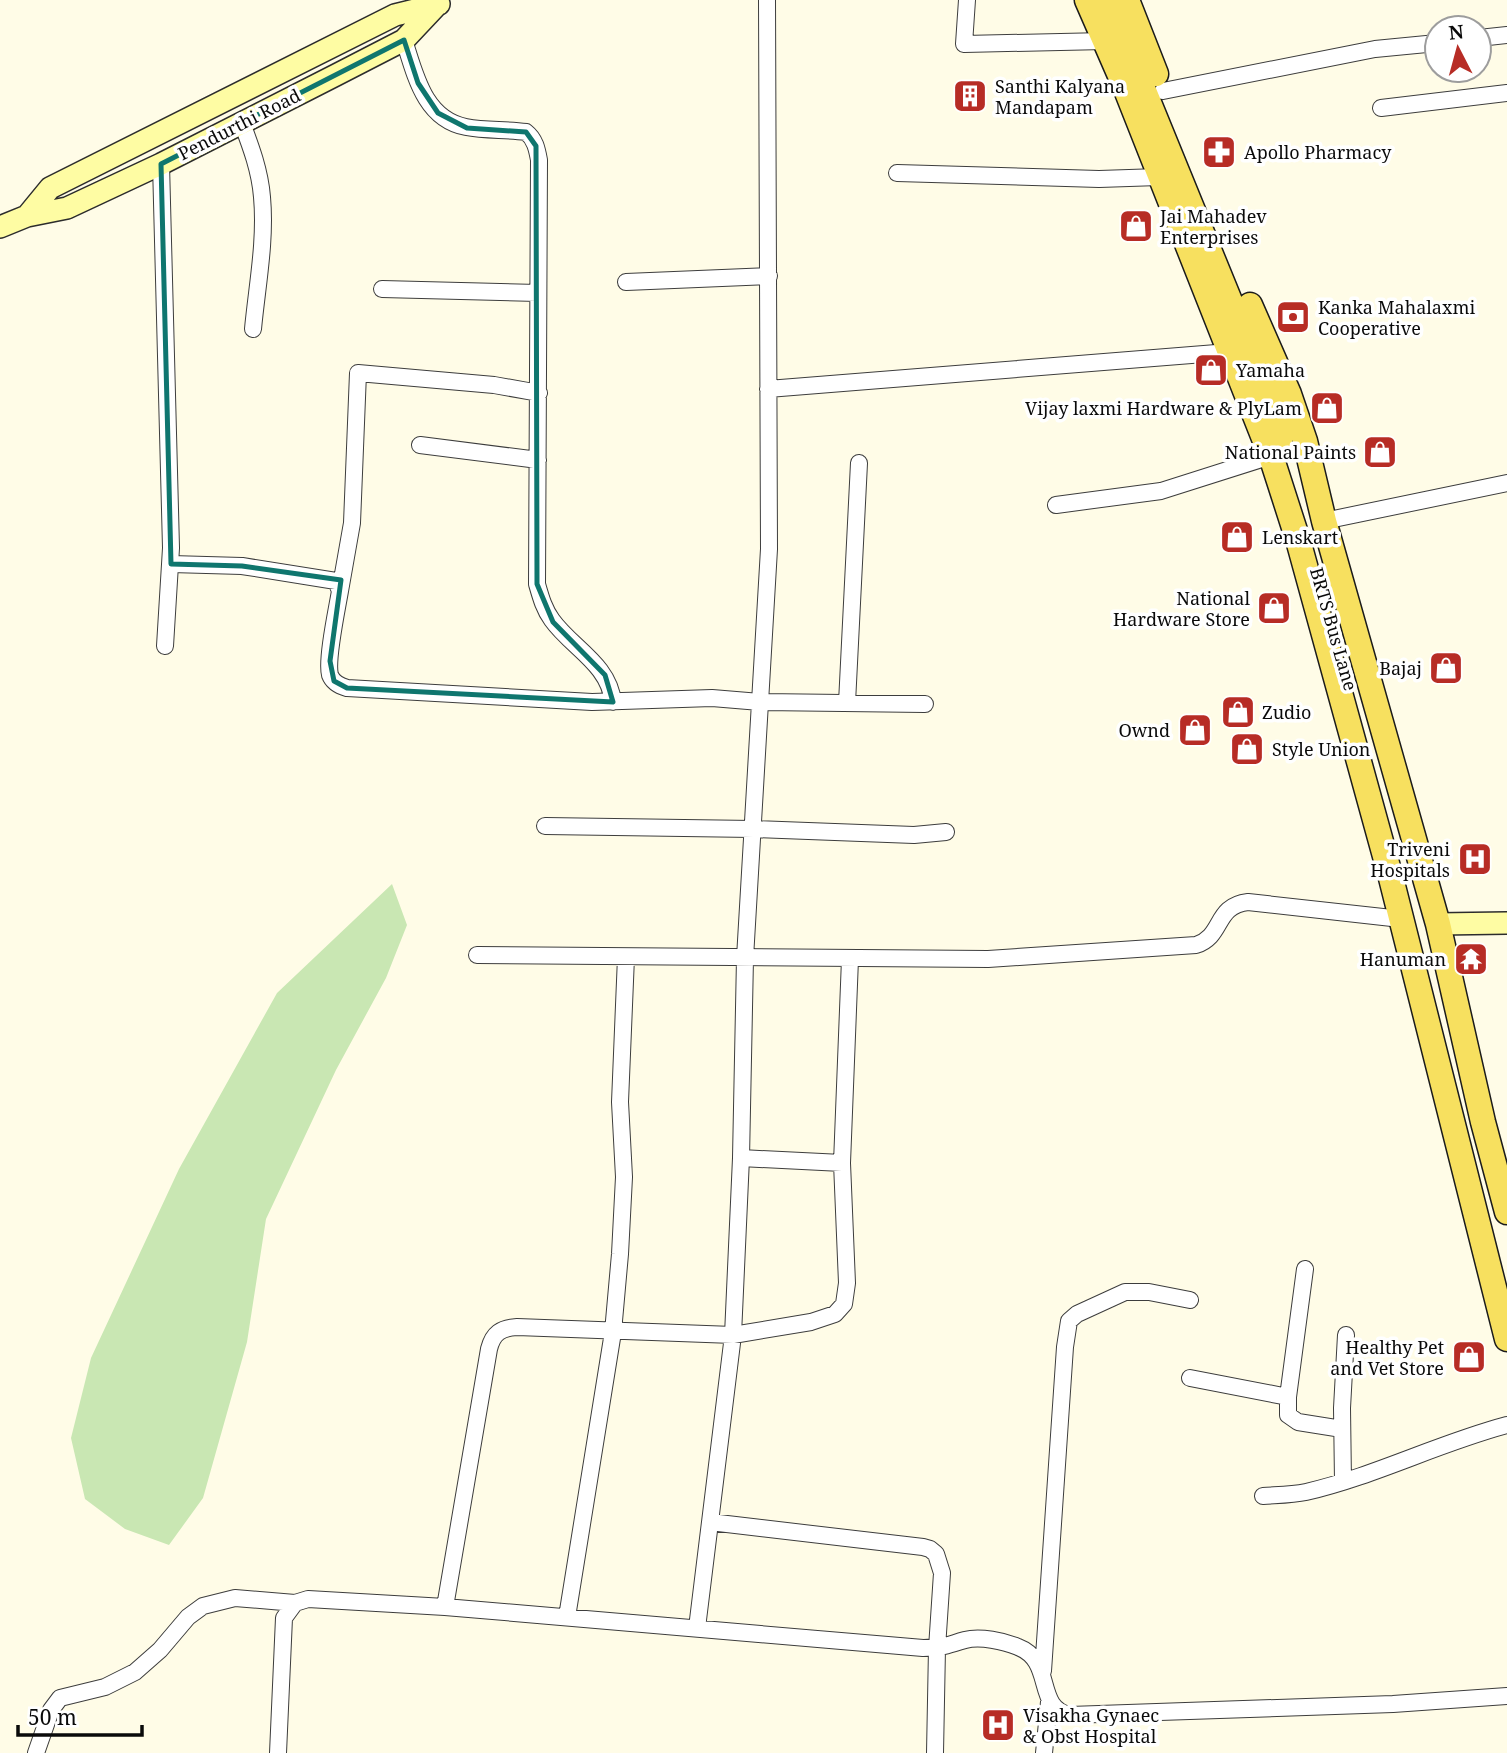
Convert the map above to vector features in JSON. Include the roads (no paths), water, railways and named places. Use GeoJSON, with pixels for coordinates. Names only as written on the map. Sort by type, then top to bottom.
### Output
{"type":"FeatureCollection","features":[{"type":"Feature","properties":{"kind":"main road"},"geometry":{"type":"LineString","coordinates":[[1087,0],[1125,87],[1271,456],[1482,1122],[1507,1212]]}},
{"type":"Feature","properties":{"kind":"main road","name":"BRTS Bus Lane"},"geometry":{"type":"LineString","coordinates":[[1107,0],[1263,383],[1419,922],[1507,1276]]}},
{"type":"Feature","properties":{"kind":"main road"},"geometry":{"type":"LineString","coordinates":[[1127,0],[1234,270],[1289,394],[1305,441],[1419,922],[1507,1339]]}},
{"type":"Feature","properties":{"kind":"main road","name":"Pendurthi Road"},"geometry":{"type":"LineString","coordinates":[[0,228],[27,216],[67,208],[242,123],[404,40],[442,3]]}},
{"type":"Feature","properties":{"kind":"main road","name":"Pendurthi Road"},"geometry":{"type":"LineString","coordinates":[[27,216],[50,188],[395,15],[442,3]]}},
{"type":"Feature","properties":{"kind":"main road"},"geometry":{"type":"LineString","coordinates":[[1419,922],[1507,923]]}},
{"type":"Feature","properties":{"kind":"street"},"geometry":{"type":"LineString","coordinates":[[697,1628],[733,1335],[741,1158],[745,958],[769,549],[767,0]]}},
{"type":"Feature","properties":{"kind":"street"},"geometry":{"type":"LineString","coordinates":[[967,0],[964,44],[1105,41]]}},
{"type":"Feature","properties":{"kind":"street"},"geometry":{"type":"LineString","coordinates":[[404,40],[418,83],[429,104],[438,114],[467,128],[526,132],[532,137],[539,160],[537,584],[543,606],[553,622],[605,675],[612,690],[613,702]]}},
{"type":"Feature","properties":{"kind":"street"},"geometry":{"type":"LineString","coordinates":[[1163,91],[1375,49],[1423,44]]}},
{"type":"Feature","properties":{"kind":"street"},"geometry":{"type":"LineString","coordinates":[[1381,108],[1507,93]]}},
{"type":"Feature","properties":{"kind":"street"},"geometry":{"type":"LineString","coordinates":[[242,123],[255,159],[264,222],[253,329]]}},
{"type":"Feature","properties":{"kind":"street"},"geometry":{"type":"LineString","coordinates":[[161,164],[171,564],[165,646]]}},
{"type":"Feature","properties":{"kind":"street"},"geometry":{"type":"LineString","coordinates":[[897,173],[1099,179],[1159,177]]}},
{"type":"Feature","properties":{"kind":"street"},"geometry":{"type":"LineString","coordinates":[[626,282],[769,276]]}},
{"type":"Feature","properties":{"kind":"street"},"geometry":{"type":"LineString","coordinates":[[382,289],[538,293]]}},
{"type":"Feature","properties":{"kind":"street"},"geometry":{"type":"LineString","coordinates":[[768,389],[1229,352]]}},
{"type":"Feature","properties":{"kind":"street"},"geometry":{"type":"LineString","coordinates":[[539,393],[358,373],[352,523],[330,667],[330,676],[338,685],[355,689],[613,702],[712,698],[760,702],[925,704]]}},
{"type":"Feature","properties":{"kind":"street"},"geometry":{"type":"LineString","coordinates":[[420,445],[538,460]]}},
{"type":"Feature","properties":{"kind":"street"},"geometry":{"type":"LineString","coordinates":[[1056,505],[1161,491],[1271,456]]}},
{"type":"Feature","properties":{"kind":"street"},"geometry":{"type":"LineString","coordinates":[[846,703],[859,463]]}},
{"type":"Feature","properties":{"kind":"street"},"geometry":{"type":"LineString","coordinates":[[1324,521],[1507,483]]}},
{"type":"Feature","properties":{"kind":"street"},"geometry":{"type":"LineString","coordinates":[[171,564],[242,566],[290,572],[332,579],[338,583],[340,592]]}},
{"type":"Feature","properties":{"kind":"street"},"geometry":{"type":"LineString","coordinates":[[545,826],[914,835],[946,832]]}},
{"type":"Feature","properties":{"kind":"street"},"geometry":{"type":"LineString","coordinates":[[477,955],[988,959],[1188,946],[1209,939],[1226,910],[1248,902],[1419,922]]}},
{"type":"Feature","properties":{"kind":"street"},"geometry":{"type":"LineString","coordinates":[[567,1617],[613,1332],[620,1254],[624,1177],[620,1102],[626,957]]}},
{"type":"Feature","properties":{"kind":"street"},"geometry":{"type":"LineString","coordinates":[[445,1607],[489,1349],[494,1336],[503,1329],[517,1327],[733,1335],[811,1322],[841,1310],[847,1296],[842,1163],[850,959]]}},
{"type":"Feature","properties":{"kind":"street"},"geometry":{"type":"LineString","coordinates":[[741,1158],[842,1163]]}},
{"type":"Feature","properties":{"kind":"street"},"geometry":{"type":"LineString","coordinates":[[1305,1269],[1287,1410],[1291,1419],[1342,1429]]}},
{"type":"Feature","properties":{"kind":"street"},"geometry":{"type":"LineString","coordinates":[[1043,1673],[1069,1321],[1077,1314],[1125,1292],[1149,1292],[1190,1300]]}},
{"type":"Feature","properties":{"kind":"street"},"geometry":{"type":"LineString","coordinates":[[1343,1482],[1346,1335]]}},
{"type":"Feature","properties":{"kind":"street"},"geometry":{"type":"LineString","coordinates":[[1190,1378],[1288,1397]]}},
{"type":"Feature","properties":{"kind":"street"},"geometry":{"type":"LineString","coordinates":[[1263,1496],[1303,1493],[1343,1482],[1507,1425]]}},
{"type":"Feature","properties":{"kind":"street"},"geometry":{"type":"LineString","coordinates":[[710,1522],[930,1549],[940,1562],[942,1573],[935,1753]]}},
{"type":"Feature","properties":{"kind":"street"},"geometry":{"type":"LineString","coordinates":[[36,1753],[51,1710],[60,1698],[105,1687],[135,1672],[160,1650],[188,1617],[203,1606],[235,1598],[295,1603]]}},
{"type":"Feature","properties":{"kind":"street"},"geometry":{"type":"LineString","coordinates":[[278,1753],[282,1629],[287,1611],[295,1603],[317,1598],[937,1648],[966,1639],[989,1639],[1030,1653],[1037,1660],[1043,1673],[1049,1702],[1044,1753]]}},
{"type":"Feature","properties":{"kind":"street"},"geometry":{"type":"LineString","coordinates":[[1049,1702],[1062,1714],[1079,1715],[1393,1704],[1507,1696]]}},
{"type":"Feature","properties":{"kind":"place","name":"Santhi Kalyana Mandapam"},"geometry":{"type":"Point","coordinates":[970,96]}},
{"type":"Feature","properties":{"kind":"place","name":"Apollo Pharmacy"},"geometry":{"type":"Point","coordinates":[1219,152]}},
{"type":"Feature","properties":{"kind":"place","name":"Jai Mahadev Enterprises"},"geometry":{"type":"Point","coordinates":[1136,226]}},
{"type":"Feature","properties":{"kind":"place","name":"Kanka Mahalaxmi Cooperative"},"geometry":{"type":"Point","coordinates":[1293,317]}},
{"type":"Feature","properties":{"kind":"place","name":"Yamaha"},"geometry":{"type":"Point","coordinates":[1211,370]}},
{"type":"Feature","properties":{"kind":"place","name":"Vijay laxmi Hardware & PlyLam"},"geometry":{"type":"Point","coordinates":[1327,408]}},
{"type":"Feature","properties":{"kind":"place","name":"National Paints"},"geometry":{"type":"Point","coordinates":[1380,452]}},
{"type":"Feature","properties":{"kind":"place","name":"Lenskart"},"geometry":{"type":"Point","coordinates":[1237,537]}},
{"type":"Feature","properties":{"kind":"place","name":"National Hardware Store"},"geometry":{"type":"Point","coordinates":[1274,608]}},
{"type":"Feature","properties":{"kind":"place","name":"Bajaj"},"geometry":{"type":"Point","coordinates":[1446,668]}},
{"type":"Feature","properties":{"kind":"place","name":"Zudio"},"geometry":{"type":"Point","coordinates":[1238,712]}},
{"type":"Feature","properties":{"kind":"place","name":"Ownd"},"geometry":{"type":"Point","coordinates":[1195,730]}},
{"type":"Feature","properties":{"kind":"place","name":"Style Union"},"geometry":{"type":"Point","coordinates":[1247,749]}},
{"type":"Feature","properties":{"kind":"place","name":"Triveni Hospitals"},"geometry":{"type":"Point","coordinates":[1475,859]}},
{"type":"Feature","properties":{"kind":"place","name":"Hanuman"},"geometry":{"type":"Point","coordinates":[1471,959]}},
{"type":"Feature","properties":{"kind":"place","name":"Healthy Pet and Vet Store"},"geometry":{"type":"Point","coordinates":[1469,1357]}},
{"type":"Feature","properties":{"kind":"place","name":"Visakha Gynaec & Obst Hospital"},"geometry":{"type":"Point","coordinates":[998,1725]}}]}
